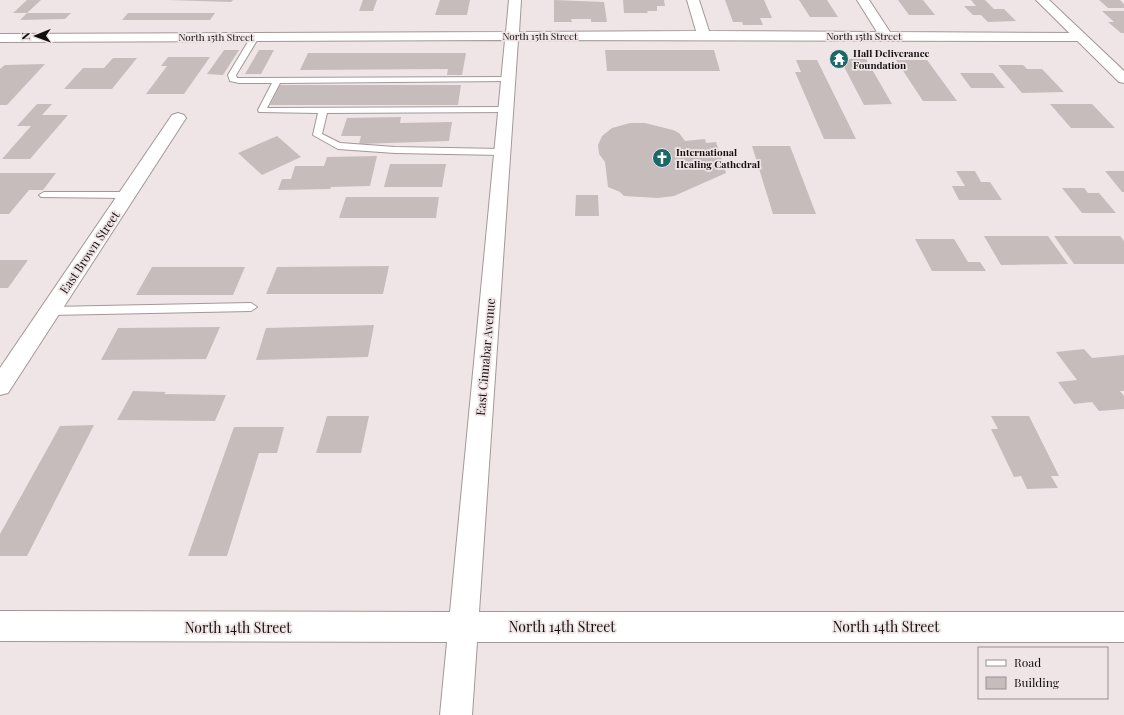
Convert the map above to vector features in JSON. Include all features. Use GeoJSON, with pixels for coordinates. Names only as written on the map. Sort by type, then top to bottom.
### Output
{"type":"FeatureCollection","features":[{"type":"Feature","properties":{"kind":"street","name":"East Cinnabar Avenue"},"geometry":{"type":"LineString","coordinates":[[456,715],[507,79],[515,0]]}},
{"type":"Feature","properties":{"kind":"street"},"geometry":{"type":"LineString","coordinates":[[694,0],[704,36]]}},
{"type":"Feature","properties":{"kind":"street"},"geometry":{"type":"LineString","coordinates":[[863,0],[886,36]]}},
{"type":"Feature","properties":{"kind":"street"},"geometry":{"type":"LineString","coordinates":[[1042,0],[1124,79]]}},
{"type":"Feature","properties":{"kind":"street","name":"North 15th Street"},"geometry":{"type":"LineString","coordinates":[[0,38],[511,36],[1080,37]]}},
{"type":"Feature","properties":{"kind":"street","name":"East Brown Street"},"geometry":{"type":"LineString","coordinates":[[0,386],[178,118]]}},
{"type":"Feature","properties":{"kind":"street","name":"North 14th Street"},"geometry":{"type":"LineString","coordinates":[[0,626],[386,628],[1124,627]]}},
{"type":"Feature","properties":{"kind":"lane"},"geometry":{"type":"LineString","coordinates":[[254,37],[232,76],[233,79],[239,81],[507,79]]}},
{"type":"Feature","properties":{"kind":"lane"},"geometry":{"type":"LineString","coordinates":[[278,80],[262,110],[505,110]]}},
{"type":"Feature","properties":{"kind":"lane"},"geometry":{"type":"LineString","coordinates":[[324,111],[317,135],[338,146],[395,150],[501,152]]}},
{"type":"Feature","properties":{"kind":"lane"},"geometry":{"type":"LineString","coordinates":[[44,196],[126,195]]}},
{"type":"Feature","properties":{"kind":"lane"},"geometry":{"type":"LineString","coordinates":[[50,311],[251,307]]}},
{"type":"Feature","properties":{"kind":"building"},"geometry":{"type":"Polygon","coordinates":[[[27,0],[41,0],[27,13],[13,13],[27,0]]]}},
{"type":"Feature","properties":{"kind":"building"},"geometry":{"type":"Polygon","coordinates":[[[167,0],[233,0],[231,2],[167,0]]]}},
{"type":"Feature","properties":{"kind":"building"},"geometry":{"type":"Polygon","coordinates":[[[363,0],[377,0],[373,11],[359,11],[363,0]]]}},
{"type":"Feature","properties":{"kind":"building"},"geometry":{"type":"Polygon","coordinates":[[[440,0],[470,0],[467,15],[435,15],[440,0]]]}},
{"type":"Feature","properties":{"kind":"building"},"geometry":{"type":"Polygon","coordinates":[[[554,0],[604,2],[607,22],[591,22],[591,19],[571,19],[572,22],[554,22],[554,0]]]}},
{"type":"Feature","properties":{"kind":"building"},"geometry":{"type":"Polygon","coordinates":[[[623,0],[664,0],[665,6],[657,6],[657,11],[647,11],[648,13],[624,13],[623,0]]]}},
{"type":"Feature","properties":{"kind":"building"},"geometry":{"type":"Polygon","coordinates":[[[725,0],[764,0],[772,18],[760,18],[763,25],[743,25],[742,22],[733,22],[725,0]]]}},
{"type":"Feature","properties":{"kind":"building"},"geometry":{"type":"Polygon","coordinates":[[[799,0],[827,0],[838,17],[810,17],[799,0]]]}},
{"type":"Feature","properties":{"kind":"building"},"geometry":{"type":"Polygon","coordinates":[[[898,0],[923,0],[935,15],[909,15],[898,0]]]}},
{"type":"Feature","properties":{"kind":"building"},"geometry":{"type":"Polygon","coordinates":[[[971,0],[985,0],[994,9],[1004,9],[1016,21],[988,22],[981,15],[973,15],[964,6],[976,6],[971,0]]]}},
{"type":"Feature","properties":{"kind":"building"},"geometry":{"type":"Polygon","coordinates":[[[1099,0],[1120,0],[1124,4],[1124,8],[1108,8],[1099,0]]]}},
{"type":"Feature","properties":{"kind":"building"},"geometry":{"type":"Polygon","coordinates":[[[1102,11],[1124,11],[1124,33],[1121,33],[1108,22],[1114,22],[1102,11]]]}},
{"type":"Feature","properties":{"kind":"building"},"geometry":{"type":"Polygon","coordinates":[[[27,13],[71,13],[65,19],[20,20],[27,13]]]}},
{"type":"Feature","properties":{"kind":"building"},"geometry":{"type":"Polygon","coordinates":[[[128,13],[215,13],[210,20],[122,20],[128,13]]]}},
{"type":"Feature","properties":{"kind":"building"},"geometry":{"type":"Polygon","coordinates":[[[224,50],[239,50],[223,75],[207,74],[224,50]]]}},
{"type":"Feature","properties":{"kind":"building"},"geometry":{"type":"Polygon","coordinates":[[[259,50],[274,50],[261,74],[245,74],[259,50]]]}},
{"type":"Feature","properties":{"kind":"building"},"geometry":{"type":"Polygon","coordinates":[[[605,50],[714,50],[720,71],[607,71],[605,50]]]}},
{"type":"Feature","properties":{"kind":"building"},"geometry":{"type":"Polygon","coordinates":[[[308,53],[466,53],[462,75],[447,75],[448,69],[300,70],[308,53]]]}},
{"type":"Feature","properties":{"kind":"building"},"geometry":{"type":"Polygon","coordinates":[[[168,57],[210,57],[184,94],[146,94],[167,66],[161,66],[168,57]]]}},
{"type":"Feature","properties":{"kind":"building"},"geometry":{"type":"Polygon","coordinates":[[[113,58],[137,58],[112,89],[64,89],[83,68],[104,68],[113,58]]]}},
{"type":"Feature","properties":{"kind":"building"},"geometry":{"type":"Polygon","coordinates":[[[840,59],[866,59],[892,104],[864,105],[840,59]]]}},
{"type":"Feature","properties":{"kind":"building"},"geometry":{"type":"Polygon","coordinates":[[[796,60],[817,60],[856,139],[824,139],[795,72],[801,72],[796,60]]]}},
{"type":"Feature","properties":{"kind":"building"},"geometry":{"type":"Polygon","coordinates":[[[896,60],[927,60],[957,101],[923,101],[896,60]]]}},
{"type":"Feature","properties":{"kind":"building"},"geometry":{"type":"Polygon","coordinates":[[[45,64],[7,105],[0,105],[0,69],[5,65],[45,64]]]}},
{"type":"Feature","properties":{"kind":"building"},"geometry":{"type":"Polygon","coordinates":[[[998,65],[1023,65],[1027,69],[1042,69],[1064,92],[1022,93],[998,65]]]}},
{"type":"Feature","properties":{"kind":"building"},"geometry":{"type":"Polygon","coordinates":[[[960,73],[993,73],[1005,88],[971,88],[960,73]]]}},
{"type":"Feature","properties":{"kind":"building"},"geometry":{"type":"Polygon","coordinates":[[[280,85],[461,85],[458,105],[270,105],[280,85]]]}},
{"type":"Feature","properties":{"kind":"building"},"geometry":{"type":"Polygon","coordinates":[[[37,104],[52,104],[42,115],[68,115],[30,159],[2,159],[31,126],[17,126],[37,104]]]}},
{"type":"Feature","properties":{"kind":"building"},"geometry":{"type":"Polygon","coordinates":[[[1050,104],[1092,104],[1115,128],[1071,128],[1050,104]]]}},
{"type":"Feature","properties":{"kind":"building"},"geometry":{"type":"Polygon","coordinates":[[[401,117],[400,123],[452,122],[449,141],[359,144],[361,136],[341,136],[347,118],[401,117]]]}},
{"type":"Feature","properties":{"kind":"building","name":"International Healing Cathedral"},"geometry":{"type":"Polygon","coordinates":[[[630,123],[645,123],[673,130],[679,133],[685,141],[705,139],[706,143],[716,142],[726,173],[674,196],[658,198],[624,196],[620,192],[608,187],[605,162],[599,154],[598,145],[602,136],[612,128],[630,123]]]}},
{"type":"Feature","properties":{"kind":"building"},"geometry":{"type":"Polygon","coordinates":[[[277,136],[301,157],[262,175],[238,153],[277,136]]]}},
{"type":"Feature","properties":{"kind":"building"},"geometry":{"type":"Polygon","coordinates":[[[752,146],[790,146],[816,214],[773,214],[752,146]]]}},
{"type":"Feature","properties":{"kind":"building"},"geometry":{"type":"Polygon","coordinates":[[[377,156],[370,186],[331,187],[330,189],[278,190],[282,179],[291,179],[295,166],[324,166],[327,157],[377,156]]]}},
{"type":"Feature","properties":{"kind":"building"},"geometry":{"type":"Polygon","coordinates":[[[390,164],[446,164],[442,187],[384,187],[390,164]]]}},
{"type":"Feature","properties":{"kind":"building"},"geometry":{"type":"Polygon","coordinates":[[[956,171],[975,171],[981,182],[990,182],[1002,200],[959,200],[952,186],[965,186],[956,171]]]}},
{"type":"Feature","properties":{"kind":"building"},"geometry":{"type":"Polygon","coordinates":[[[1105,171],[1124,171],[1124,192],[1122,192],[1105,171]]]}},
{"type":"Feature","properties":{"kind":"building"},"geometry":{"type":"Polygon","coordinates":[[[0,173],[56,173],[43,190],[29,190],[9,214],[0,214],[0,173]]]}},
{"type":"Feature","properties":{"kind":"building"},"geometry":{"type":"Polygon","coordinates":[[[1062,188],[1084,188],[1088,193],[1099,193],[1116,213],[1082,213],[1062,188]]]}},
{"type":"Feature","properties":{"kind":"building"},"geometry":{"type":"Polygon","coordinates":[[[576,195],[598,195],[599,216],[575,216],[576,195]]]}},
{"type":"Feature","properties":{"kind":"building"},"geometry":{"type":"Polygon","coordinates":[[[346,197],[439,197],[436,218],[339,218],[346,197]]]}},
{"type":"Feature","properties":{"kind":"building"},"geometry":{"type":"Polygon","coordinates":[[[984,236],[1048,236],[1068,264],[1001,265],[984,236]]]}},
{"type":"Feature","properties":{"kind":"building"},"geometry":{"type":"Polygon","coordinates":[[[1054,236],[1120,236],[1124,241],[1124,264],[1074,264],[1054,236]]]}},
{"type":"Feature","properties":{"kind":"building"},"geometry":{"type":"Polygon","coordinates":[[[915,239],[954,239],[968,262],[980,262],[986,271],[932,271],[915,239]]]}},
{"type":"Feature","properties":{"kind":"building"},"geometry":{"type":"Polygon","coordinates":[[[0,260],[28,260],[8,288],[0,288],[0,260]]]}},
{"type":"Feature","properties":{"kind":"building"},"geometry":{"type":"Polygon","coordinates":[[[389,266],[383,294],[266,294],[277,267],[389,266]]]}},
{"type":"Feature","properties":{"kind":"building"},"geometry":{"type":"Polygon","coordinates":[[[152,267],[245,267],[233,295],[136,295],[152,267]]]}},
{"type":"Feature","properties":{"kind":"building"},"geometry":{"type":"Polygon","coordinates":[[[374,325],[368,357],[256,360],[266,328],[374,325]]]}},
{"type":"Feature","properties":{"kind":"building"},"geometry":{"type":"Polygon","coordinates":[[[220,327],[206,359],[101,360],[118,328],[220,327]]]}},
{"type":"Feature","properties":{"kind":"building"},"geometry":{"type":"Polygon","coordinates":[[[1084,349],[1092,358],[1124,355],[1124,391],[1120,391],[1124,396],[1124,409],[1099,411],[1092,402],[1074,404],[1058,382],[1077,380],[1056,352],[1084,349]]]}},
{"type":"Feature","properties":{"kind":"building"},"geometry":{"type":"Polygon","coordinates":[[[133,391],[166,392],[164,394],[226,395],[215,421],[117,420],[133,391]]]}},
{"type":"Feature","properties":{"kind":"building"},"geometry":{"type":"Polygon","coordinates":[[[327,416],[369,416],[361,453],[316,453],[327,416]]]}},
{"type":"Feature","properties":{"kind":"building"},"geometry":{"type":"Polygon","coordinates":[[[991,416],[1029,416],[1059,476],[1051,476],[1058,488],[1027,489],[1021,476],[1014,477],[991,429],[998,429],[991,416]]]}},
{"type":"Feature","properties":{"kind":"building"},"geometry":{"type":"Polygon","coordinates":[[[94,425],[27,556],[0,556],[0,534],[60,426],[94,425]]]}},
{"type":"Feature","properties":{"kind":"building"},"geometry":{"type":"Polygon","coordinates":[[[234,427],[284,427],[277,453],[259,453],[227,556],[188,556],[234,427]]]}},
{"type":"Feature","properties":{"kind":"place","name":"Hall Deliverance Foundation"},"geometry":{"type":"Point","coordinates":[839,59]}},
{"type":"Feature","properties":{"kind":"place","name":"International Healing Cathedral"},"geometry":{"type":"Point","coordinates":[662,158]}}]}
